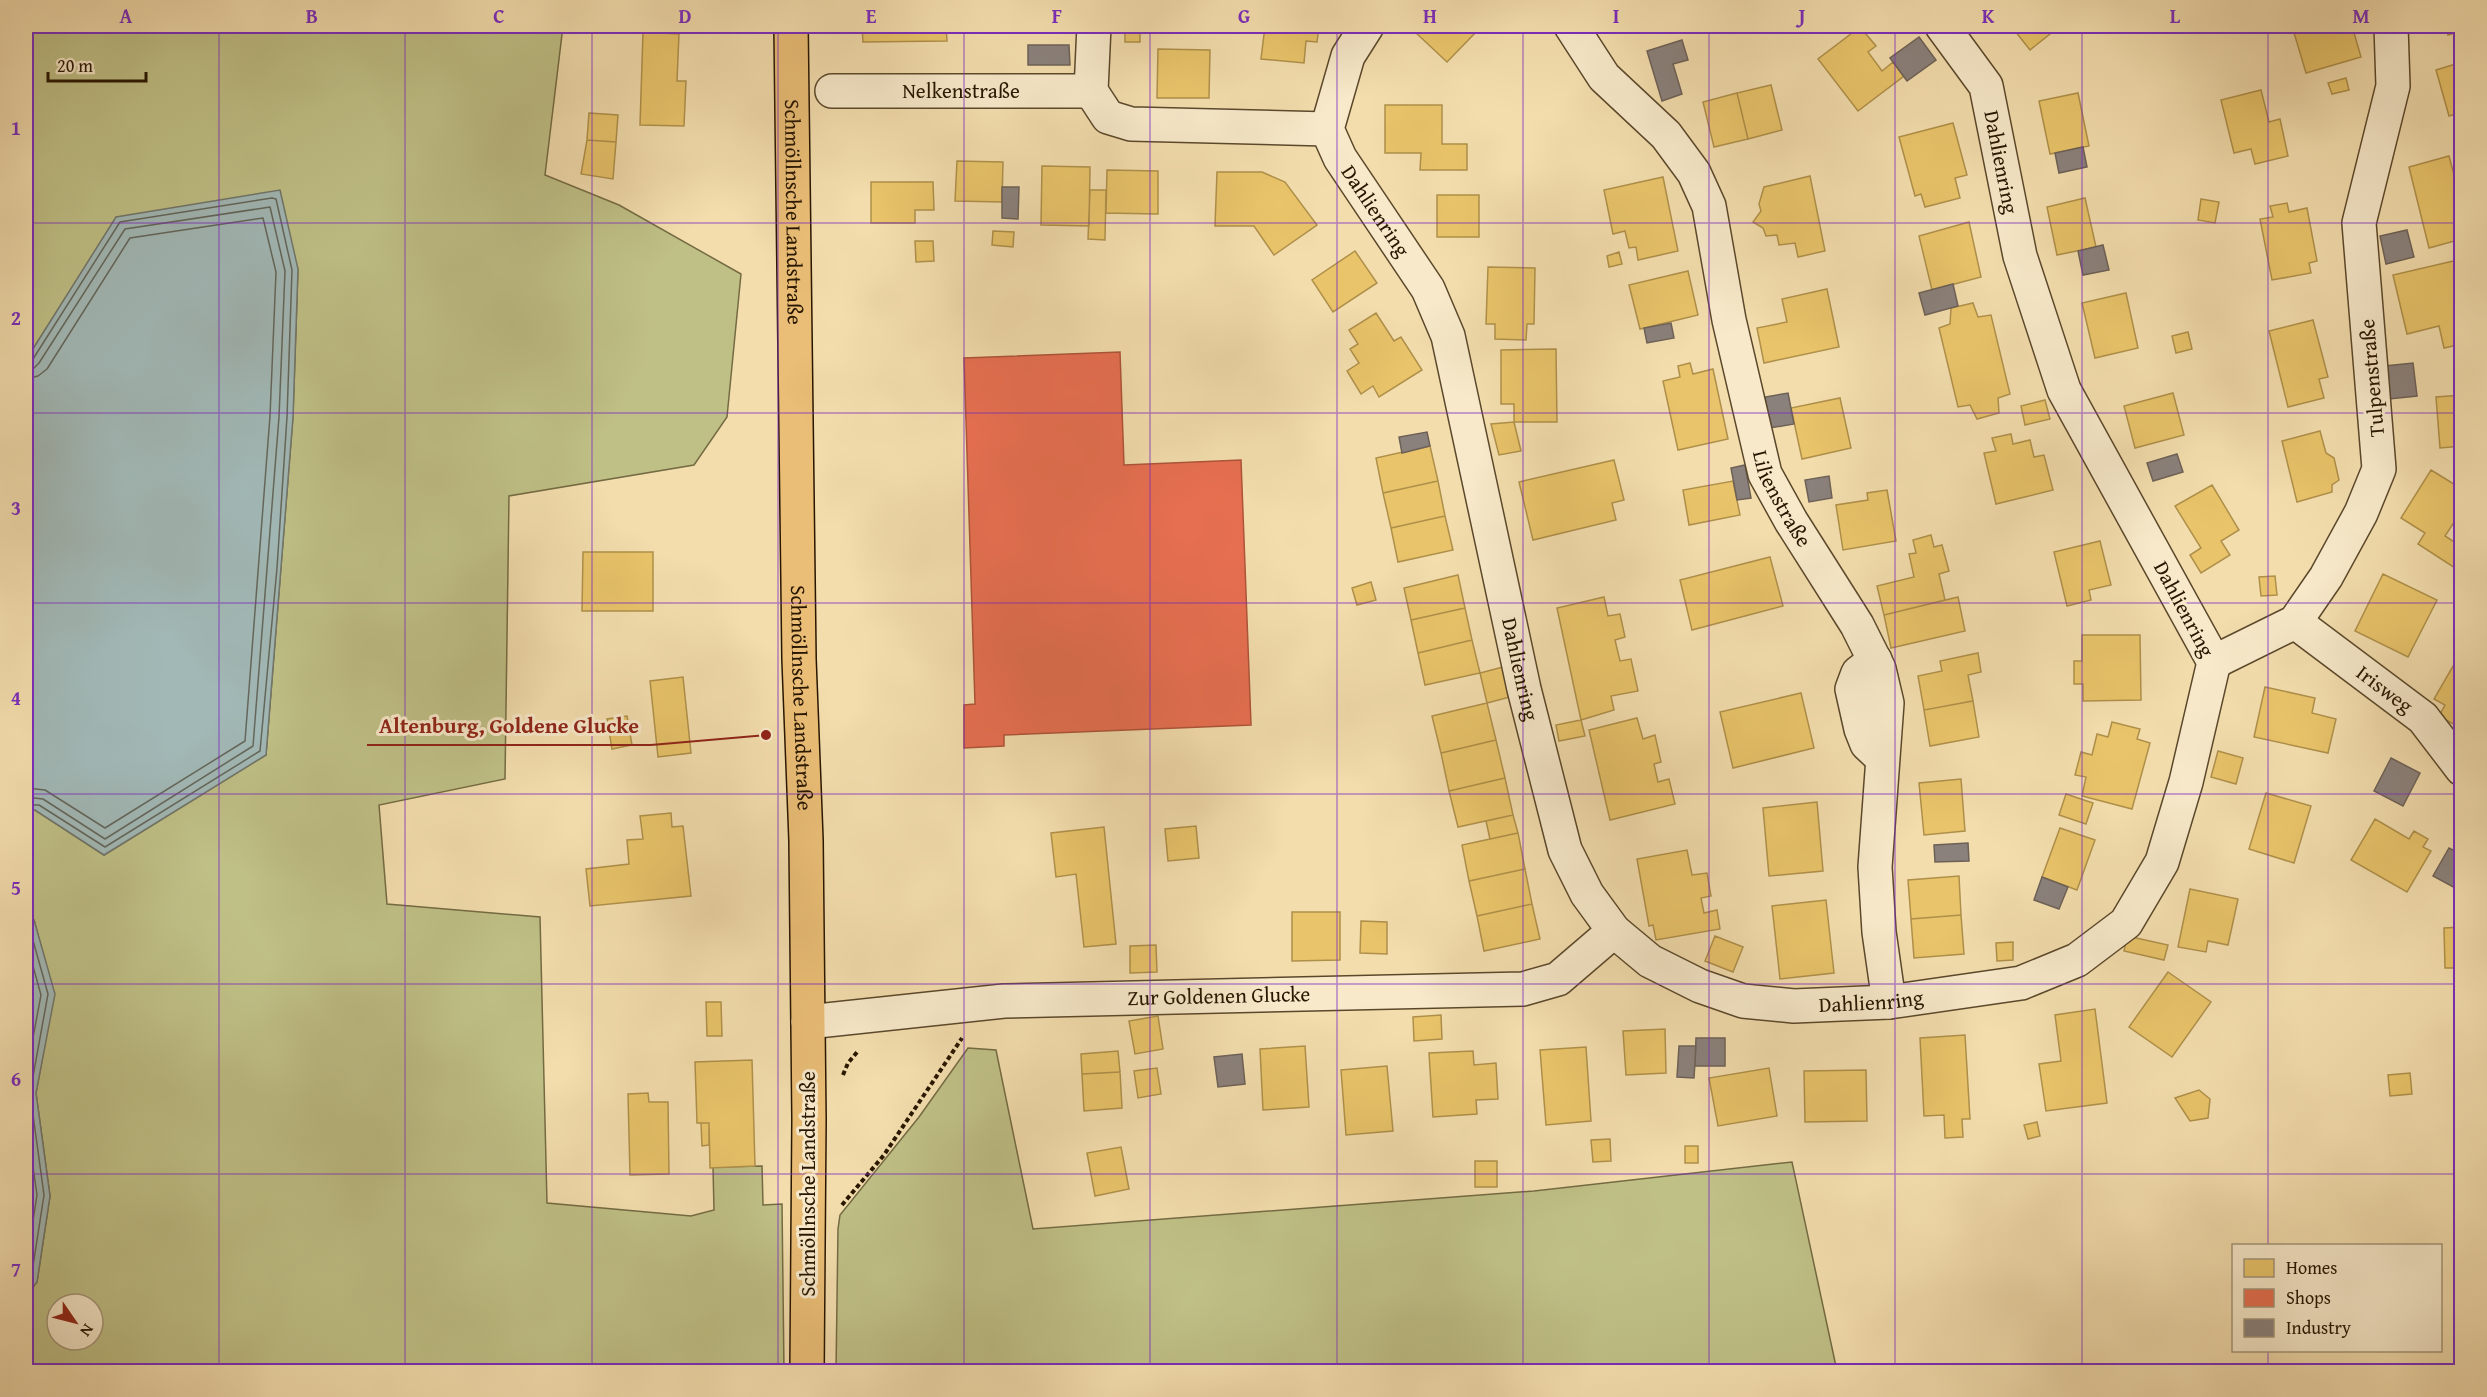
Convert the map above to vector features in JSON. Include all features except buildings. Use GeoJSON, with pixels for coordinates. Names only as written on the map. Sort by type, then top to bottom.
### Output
{"type":"FeatureCollection","features":[{"type":"Feature","properties":{"kind":"main road","name":"Schmöllnsche Landstraße"},"geometry":{"type":"LineString","coordinates":[[791,26],[799,659],[806,840],[807,1371]]}},
{"type":"Feature","properties":{"kind":"street"},"geometry":{"type":"LineString","coordinates":[[1094,26],[1091,91],[1108,117],[1131,124],[1327,129],[1348,56],[1366,26]]}},
{"type":"Feature","properties":{"kind":"street","name":"Lilienstraße"},"geometry":{"type":"LineString","coordinates":[[1571,26],[1604,77],[1666,135],[1694,173],[1709,207],[1729,320],[1765,474],[1791,521],[1857,625],[1879,669],[1887,703],[1875,867],[1879,932],[1889,1002]]}},
{"type":"Feature","properties":{"kind":"street","name":"Dahlienring"},"geometry":{"type":"LineString","coordinates":[[1327,129],[1340,158],[1428,289],[1448,336],[1524,688],[1565,850],[1587,894],[1614,931],[1650,961],[1700,986],[1743,1001],[1794,1006],[1889,1002],[2021,983],[2077,960],[2126,923],[2162,862],[2186,782],[2214,662],[2064,390],[2020,256],[1986,86],[1942,26]]}},
{"type":"Feature","properties":{"kind":"street","name":"Tulpenstraße"},"geometry":{"type":"LineString","coordinates":[[2214,662],[2295,622],[2326,577],[2361,513],[2379,469],[2359,223],[2393,86],[2391,26]]}},
{"type":"Feature","properties":{"kind":"street","name":"Nelkenstraße"},"geometry":{"type":"LineString","coordinates":[[832,91],[1091,91]]}},
{"type":"Feature","properties":{"kind":"street","name":"Irisweg"},"geometry":{"type":"LineString","coordinates":[[2295,622],[2422,718],[2462,769]]}},
{"type":"Feature","properties":{"kind":"street","name":"Zur Goldenen Glucke"},"geometry":{"type":"LineString","coordinates":[[808,1022],[1004,1001],[1523,989],[1558,979],[1614,931]]}},
{"type":"Feature","properties":{"kind":"path"},"geometry":{"type":"LineString","coordinates":[[841,1206],[884,1155],[965,1034]]}},
{"type":"Feature","properties":{"kind":"path"},"geometry":{"type":"LineString","coordinates":[[842,1077],[848,1063],[860,1048]]}},
{"type":"Feature","properties":{"kind":"green space"},"geometry":{"type":"Polygon","coordinates":[[[26,26],[563,26],[545,175],[619,205],[741,274],[727,417],[694,465],[509,496],[505,779],[379,805],[387,904],[540,917],[547,1203],[691,1216],[714,1210],[713,1167],[762,1166],[763,1205],[782,1204],[784,1371],[26,1371],[26,1296],[37,1282],[50,1196],[36,1093],[54,994],[34,920],[26,916],[26,810],[35,810],[104,855],[266,755],[293,417],[298,269],[117,217],[26,360],[26,26]]]}},
{"type":"Feature","properties":{"kind":"green space"},"geometry":{"type":"Polygon","coordinates":[[[968,1048],[996,1050],[1033,1229],[1534,1191],[1792,1162],[1837,1371],[836,1371],[840,1215],[919,1117],[968,1048]]]}},
{"type":"Feature","properties":{"kind":"water"},"geometry":{"type":"Polygon","coordinates":[[[280,190],[298,269],[293,417],[266,755],[104,855],[35,810],[26,810],[26,360],[116,217],[280,190]]]}},
{"type":"Feature","properties":{"kind":"water"},"geometry":{"type":"Polygon","coordinates":[[[26,916],[34,920],[55,994],[36,1093],[50,1196],[37,1282],[26,1296],[26,916]]]}},
{"type":"Feature","properties":{"kind":"place","name":"Altenburg, Goldene Glucke"},"geometry":{"type":"Point","coordinates":[766,735]}}]}
